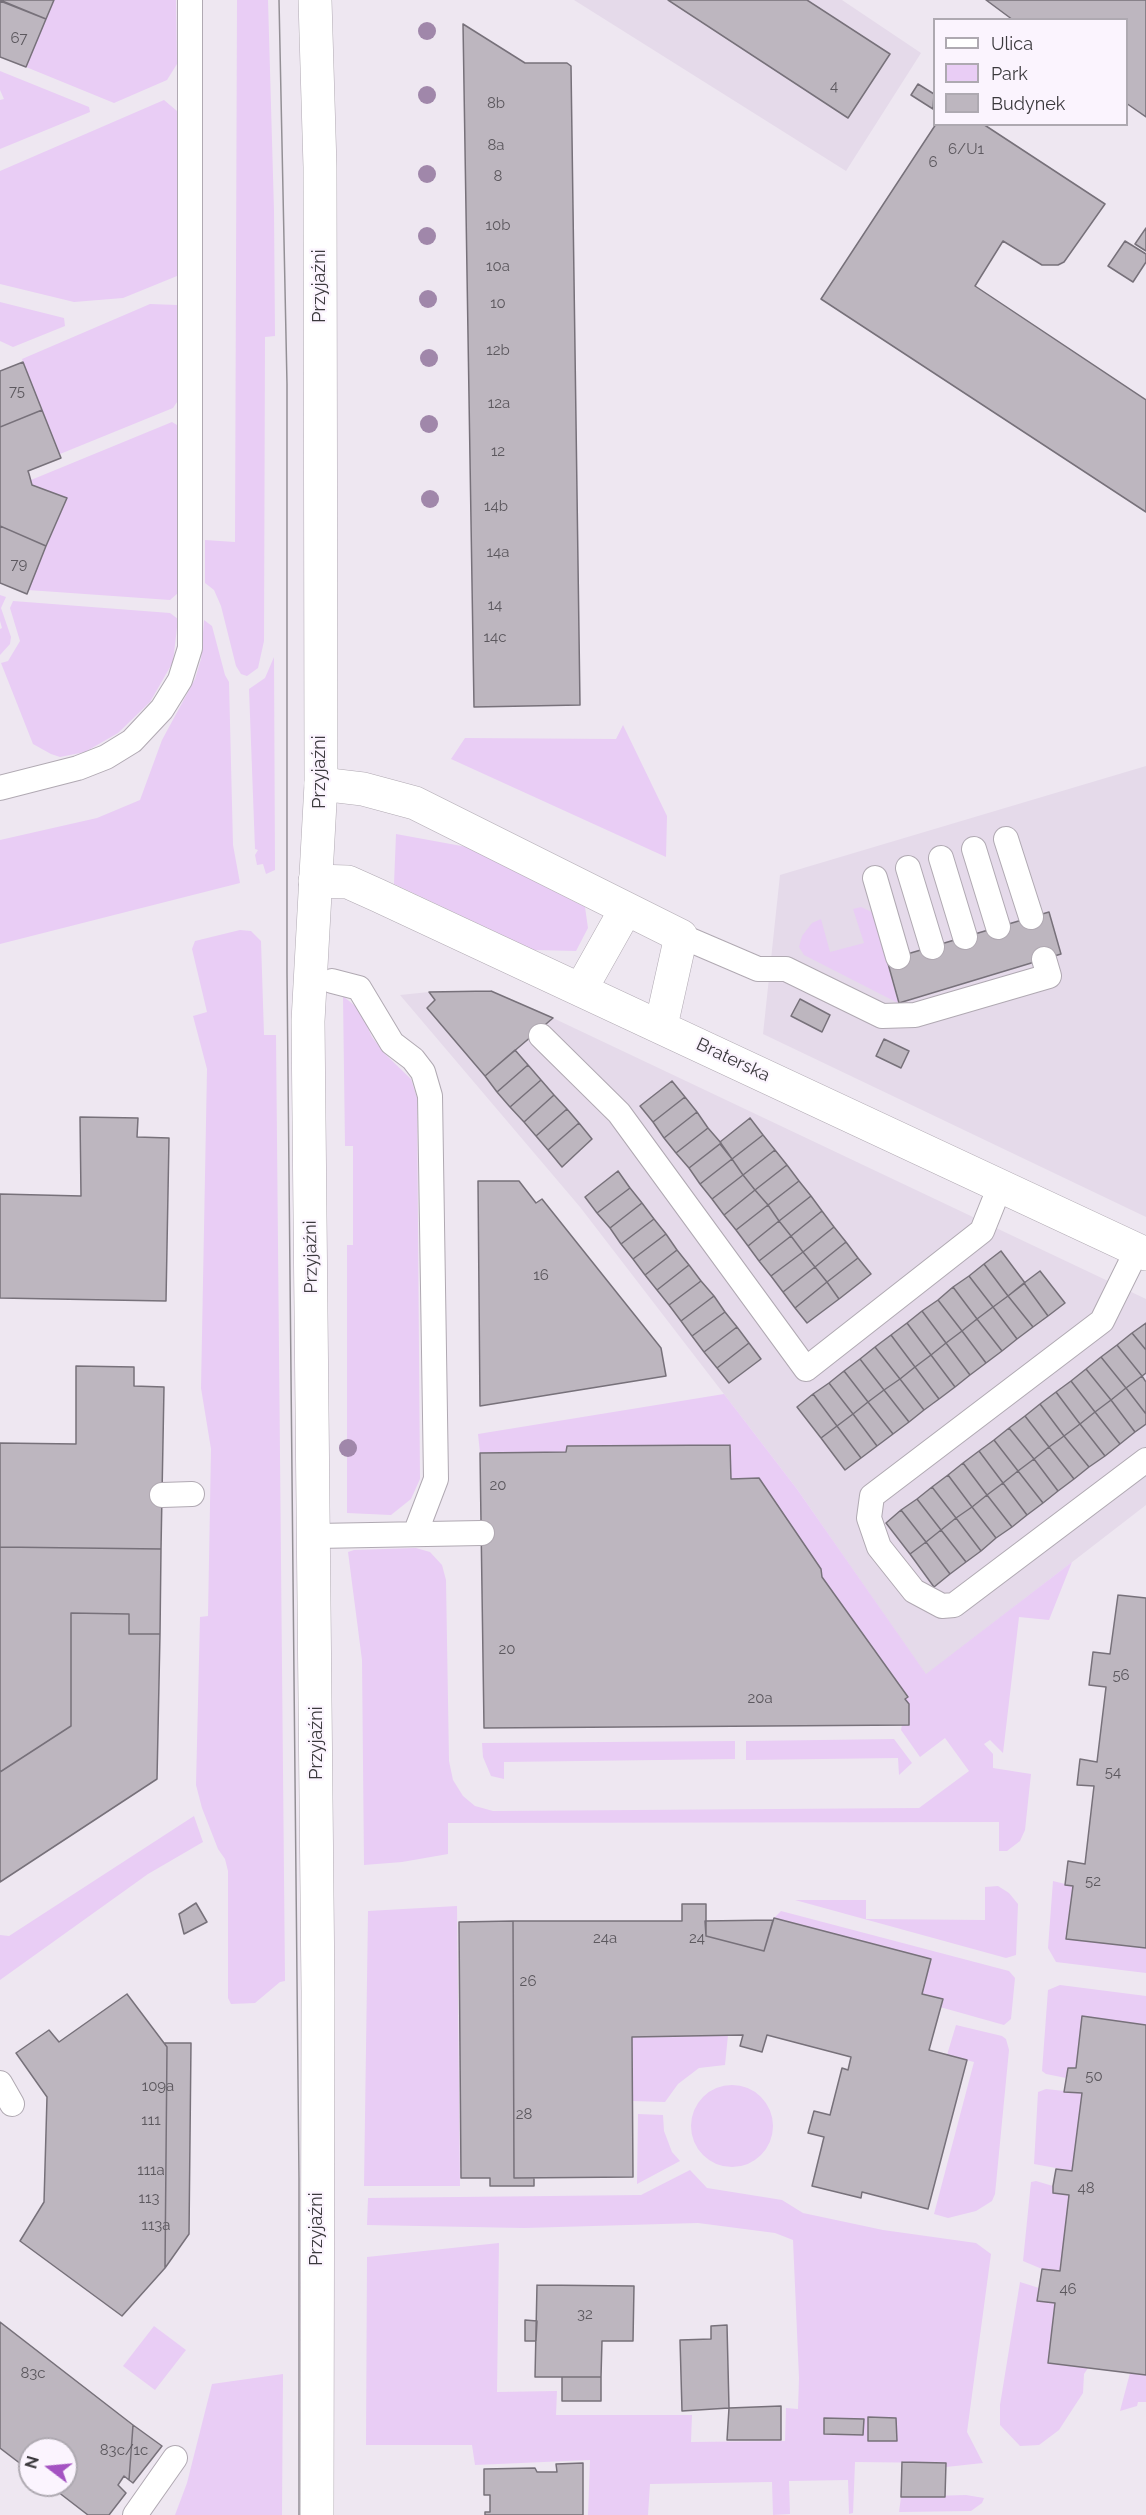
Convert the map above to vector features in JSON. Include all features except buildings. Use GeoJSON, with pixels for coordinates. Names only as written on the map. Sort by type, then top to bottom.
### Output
{"type":"FeatureCollection","features":[{"type":"Feature","properties":{"kind":"street","name":"Przyjaźni"},"geometry":{"type":"LineString","coordinates":[[315,0],[320,167],[321,784],[309,966],[308,1033],[316,1536],[317,2515]]}},
{"type":"Feature","properties":{"kind":"street"},"geometry":{"type":"LineString","coordinates":[[321,784],[363,789],[415,803],[681,936],[661,1026]]}},
{"type":"Feature","properties":{"kind":"street","name":"Braterska"},"geometry":{"type":"LineString","coordinates":[[315,881],[348,882],[1142,1252]]}},
{"type":"Feature","properties":{"kind":"street"},"geometry":{"type":"LineString","coordinates":[[581,989],[626,909]]}},
{"type":"Feature","properties":{"kind":"lane"},"geometry":{"type":"LineString","coordinates":[[0,788],[78,768],[106,757],[132,741],[162,709],[180,680],[190,648],[190,0]]}},
{"type":"Feature","properties":{"kind":"lane"},"geometry":{"type":"LineString","coordinates":[[1006,839],[1031,917]]}},
{"type":"Feature","properties":{"kind":"lane"},"geometry":{"type":"LineString","coordinates":[[974,849],[998,927]]}},
{"type":"Feature","properties":{"kind":"lane"},"geometry":{"type":"LineString","coordinates":[[941,858],[965,937]]}},
{"type":"Feature","properties":{"kind":"lane"},"geometry":{"type":"LineString","coordinates":[[908,868],[932,947]]}},
{"type":"Feature","properties":{"kind":"lane"},"geometry":{"type":"LineString","coordinates":[[875,878],[898,957]]}},
{"type":"Feature","properties":{"kind":"lane"},"geometry":{"type":"LineString","coordinates":[[681,936],[758,969],[786,969],[882,1016],[1013,977],[1049,976],[1044,959]]}},
{"type":"Feature","properties":{"kind":"lane"},"geometry":{"type":"LineString","coordinates":[[332,981],[359,988],[392,1043],[413,1059],[423,1072],[430,1096],[436,1479],[415,1534]]}},
{"type":"Feature","properties":{"kind":"lane"},"geometry":{"type":"LineString","coordinates":[[541,1036],[619,1113],[806,1369],[982,1231],[1000,1186]]}},
{"type":"Feature","properties":{"kind":"lane"},"geometry":{"type":"LineString","coordinates":[[1142,1252],[1102,1321],[872,1496],[869,1518],[879,1547],[914,1591],[942,1606],[954,1605],[1146,1460]]}},
{"type":"Feature","properties":{"kind":"lane"},"geometry":{"type":"LineString","coordinates":[[162,1495],[192,1494]]}},
{"type":"Feature","properties":{"kind":"lane"},"geometry":{"type":"LineString","coordinates":[[316,1536],[482,1533]]}},
{"type":"Feature","properties":{"kind":"lane"},"geometry":{"type":"LineString","coordinates":[[0,2083],[12,2104]]}},
{"type":"Feature","properties":{"kind":"lane"},"geometry":{"type":"LineString","coordinates":[[135,2515],[175,2458]]}},
{"type":"Feature","properties":{"kind":"shaded area"},"geometry":{"type":"Polygon","coordinates":[[[574,0],[842,0],[921,53],[846,171],[574,0]]]}},
{"type":"Feature","properties":{"kind":"shaded area"},"geometry":{"type":"Polygon","coordinates":[[[1146,766],[1146,1217],[763,1034],[780,875],[1146,766]]]}},
{"type":"Feature","properties":{"kind":"shaded area"},"geometry":{"type":"Polygon","coordinates":[[[429,992],[493,994],[553,1018],[1146,1299],[1146,1505],[926,1675],[797,1489],[580,1207],[400,995],[429,992]]]}},
{"type":"Feature","properties":{"kind":"green space"},"geometry":{"type":"Polygon","coordinates":[[[54,0],[176,0],[177,64],[167,80],[114,103],[26,67],[54,0]]]}},
{"type":"Feature","properties":{"kind":"green space"},"geometry":{"type":"Polygon","coordinates":[[[237,0],[268,0],[274,211],[275,336],[265,337],[264,641],[258,668],[247,676],[241,674],[236,666],[221,606],[214,590],[205,583],[205,540],[235,542],[237,0]]]}},
{"type":"Feature","properties":{"kind":"green space"},"geometry":{"type":"Polygon","coordinates":[[[0,71],[89,107],[90,112],[0,149],[0,100],[4,99],[0,90],[0,71]]]}},
{"type":"Feature","properties":{"kind":"green space"},"geometry":{"type":"Polygon","coordinates":[[[164,100],[177,111],[177,276],[123,298],[74,302],[0,284],[0,171],[164,100]]]}},
{"type":"Feature","properties":{"kind":"green space"},"geometry":{"type":"Polygon","coordinates":[[[0,302],[64,318],[65,326],[13,347],[0,341],[0,302]]]}},
{"type":"Feature","properties":{"kind":"green space"},"geometry":{"type":"Polygon","coordinates":[[[150,304],[177,305],[177,402],[173,408],[60,454],[22,359],[150,304]]]}},
{"type":"Feature","properties":{"kind":"green space"},"geometry":{"type":"Polygon","coordinates":[[[172,422],[177,425],[178,593],[170,600],[28,590],[67,498],[32,485],[31,480],[172,422]]]}},
{"type":"Feature","properties":{"kind":"green space"},"geometry":{"type":"Polygon","coordinates":[[[0,595],[6,597],[1,608],[11,637],[10,644],[0,655],[0,629],[2,628],[0,595]]]}},
{"type":"Feature","properties":{"kind":"green space"},"geometry":{"type":"Polygon","coordinates":[[[13,601],[170,613],[178,619],[173,662],[150,702],[118,733],[85,752],[60,757],[51,754],[33,744],[1,663],[8,661],[20,641],[10,608],[13,601]]]}},
{"type":"Feature","properties":{"kind":"green space"},"geometry":{"type":"Polygon","coordinates":[[[204,620],[212,626],[229,682],[233,845],[240,883],[0,944],[0,840],[97,818],[140,800],[162,740],[195,679],[201,659],[204,620]]]}},
{"type":"Feature","properties":{"kind":"green space"},"geometry":{"type":"Polygon","coordinates":[[[274,657],[275,870],[266,874],[263,864],[257,865],[255,855],[258,850],[255,849],[249,689],[265,678],[274,657]]]}},
{"type":"Feature","properties":{"kind":"green space"},"geometry":{"type":"Polygon","coordinates":[[[623,725],[667,816],[666,857],[451,759],[465,738],[616,739],[623,725]]]}},
{"type":"Feature","properties":{"kind":"green space"},"geometry":{"type":"Polygon","coordinates":[[[396,834],[467,847],[585,907],[588,928],[576,951],[534,950],[394,884],[396,834]]]}},
{"type":"Feature","properties":{"kind":"green space"},"geometry":{"type":"Polygon","coordinates":[[[861,907],[874,913],[898,1003],[804,955],[799,947],[802,936],[812,923],[821,919],[830,952],[864,943],[853,909],[861,907]]]}},
{"type":"Feature","properties":{"kind":"green space"},"geometry":{"type":"Polygon","coordinates":[[[240,930],[251,931],[261,941],[264,1035],[276,1035],[285,1981],[280,1982],[255,2003],[231,2004],[228,1998],[228,1871],[225,1859],[218,1849],[202,1808],[196,1785],[200,1617],[208,1616],[211,1449],[201,1388],[207,1069],[193,1016],[207,1012],[192,949],[195,941],[240,930]]]}},
{"type":"Feature","properties":{"kind":"green space"},"geometry":{"type":"Polygon","coordinates":[[[343,996],[360,1010],[372,1037],[385,1054],[411,1079],[417,1098],[420,1479],[411,1499],[391,1515],[347,1513],[347,1245],[353,1245],[353,1146],[345,1146],[343,996]]]}},
{"type":"Feature","properties":{"kind":"green space"},"geometry":{"type":"Polygon","coordinates":[[[724,1394],[797,1489],[926,1674],[1072,1562],[1049,1620],[1019,1617],[1003,1753],[990,1740],[984,1744],[993,1754],[993,1768],[1031,1774],[1025,1830],[1020,1841],[1007,1851],[999,1851],[999,1822],[448,1823],[448,1854],[402,1862],[364,1865],[362,1660],[348,1552],[354,1550],[416,1548],[430,1552],[442,1565],[446,1580],[449,1761],[453,1780],[463,1796],[475,1806],[493,1811],[919,1808],[969,1771],[945,1738],[920,1757],[901,1730],[902,1725],[909,1725],[909,1704],[905,1699],[908,1696],[822,1577],[821,1569],[759,1478],[731,1479],[730,1445],[567,1446],[566,1452],[480,1453],[478,1434],[724,1394]]]}},
{"type":"Feature","properties":{"kind":"green space"},"geometry":{"type":"Polygon","coordinates":[[[894,1739],[912,1763],[899,1775],[898,1758],[746,1760],[746,1741],[894,1739]]]}},
{"type":"Feature","properties":{"kind":"green space"},"geometry":{"type":"Polygon","coordinates":[[[735,1741],[735,1759],[504,1762],[504,1779],[491,1776],[483,1757],[482,1743],[735,1741]]]}},
{"type":"Feature","properties":{"kind":"green space"},"geometry":{"type":"Polygon","coordinates":[[[194,1816],[203,1842],[148,1874],[0,1980],[0,1935],[9,1936],[194,1816]]]}},
{"type":"Feature","properties":{"kind":"green space"},"geometry":{"type":"Polygon","coordinates":[[[1053,1881],[1073,1886],[1066,1939],[1146,1948],[1146,1973],[1056,1962],[1048,1948],[1053,1881]]]}},
{"type":"Feature","properties":{"kind":"green space"},"geometry":{"type":"Polygon","coordinates":[[[998,1886],[1009,1893],[1018,1904],[1016,1955],[1006,1958],[795,1900],[866,1900],[866,1919],[985,1920],[985,1887],[998,1886]]]}},
{"type":"Feature","properties":{"kind":"green space"},"geometry":{"type":"Polygon","coordinates":[[[457,1906],[460,2186],[364,2186],[368,1911],[457,1906]]]}},
{"type":"Feature","properties":{"kind":"green space"},"geometry":{"type":"Polygon","coordinates":[[[781,1911],[1009,1971],[1015,1978],[1011,2019],[1004,2025],[940,2007],[942,1999],[922,1994],[931,1959],[774,1918],[781,1911]]]}},
{"type":"Feature","properties":{"kind":"green space"},"geometry":{"type":"Polygon","coordinates":[[[1060,1985],[1146,1996],[1146,2025],[1076,2068],[1068,2068],[1066,2078],[1046,2074],[1042,2071],[1048,1990],[1060,1985]]]}},
{"type":"Feature","properties":{"kind":"green space"},"geometry":{"type":"Polygon","coordinates":[[[956,2025],[1002,2036],[1006,2039],[1009,2050],[995,2194],[992,2201],[976,2211],[948,2218],[934,2214],[974,2062],[947,2055],[956,2025]]]}},
{"type":"Feature","properties":{"kind":"green space"},"geometry":{"type":"Polygon","coordinates":[[[728,2035],[725,2065],[699,2068],[678,2084],[665,2102],[632,2101],[632,2037],[728,2035]]]}},
{"type":"Feature","properties":{"kind":"green space"},"geometry":{"type":"Polygon","coordinates":[[[732,2085],[748,2088],[761,2097],[770,2110],[773,2126],[770,2142],[761,2155],[748,2164],[732,2167],[716,2164],[703,2155],[694,2142],[691,2126],[694,2110],[703,2097],[716,2088],[732,2085]]]}},
{"type":"Feature","properties":{"kind":"green space"},"geometry":{"type":"Polygon","coordinates":[[[1046,2089],[1082,2093],[1072,2171],[1034,2164],[1038,2092],[1046,2089]]]}},
{"type":"Feature","properties":{"kind":"green space"},"geometry":{"type":"Polygon","coordinates":[[[638,2114],[663,2115],[664,2131],[672,2152],[680,2161],[637,2184],[638,2114]]]}},
{"type":"Feature","properties":{"kind":"green space"},"geometry":{"type":"Polygon","coordinates":[[[690,2170],[707,2188],[782,2200],[803,2213],[883,2230],[976,2243],[991,2254],[967,2432],[983,2463],[946,2467],[945,2463],[855,2462],[853,2513],[849,2514],[848,2480],[789,2481],[790,2514],[773,2515],[772,2482],[650,2484],[648,2515],[588,2515],[590,2460],[475,2465],[472,2445],[366,2445],[367,2257],[499,2243],[497,2392],[557,2391],[556,2415],[692,2415],[691,2442],[785,2441],[786,2408],[798,2409],[799,2378],[793,2240],[775,2233],[698,2223],[524,2228],[367,2225],[368,2198],[641,2195],[690,2170]]]}},
{"type":"Feature","properties":{"kind":"green space"},"geometry":{"type":"Polygon","coordinates":[[[1036,2181],[1053,2186],[1069,2195],[1060,2271],[1042,2269],[1023,2261],[1031,2182],[1036,2181]]]}},
{"type":"Feature","properties":{"kind":"green space"},"geometry":{"type":"Polygon","coordinates":[[[1020,2282],[1039,2288],[1037,2301],[1055,2303],[1049,2362],[1088,2368],[1084,2374],[1083,2393],[1059,2430],[1039,2445],[1020,2446],[1000,2425],[1000,2405],[1020,2282]]]}},
{"type":"Feature","properties":{"kind":"green space"},"geometry":{"type":"Polygon","coordinates":[[[154,2326],[186,2350],[155,2390],[123,2366],[154,2326]]]}},
{"type":"Feature","properties":{"kind":"green space"},"geometry":{"type":"Polygon","coordinates":[[[1130,2373],[1146,2375],[1146,2402],[1138,2402],[1137,2406],[1120,2411],[1130,2373]]]}},
{"type":"Feature","properties":{"kind":"green space"},"geometry":{"type":"Polygon","coordinates":[[[283,2374],[282,2515],[175,2515],[187,2483],[212,2384],[283,2374]]]}},
{"type":"Feature","properties":{"kind":"green space"},"geometry":{"type":"Polygon","coordinates":[[[966,2495],[984,2498],[982,2503],[971,2511],[899,2512],[901,2497],[966,2495]]]}},
{"type":"Feature","properties":{"kind":"tram line"},"geometry":{"type":"LineString","coordinates":[[279,0],[287,384],[287,973],[299,2178],[299,2515]]}}]}
